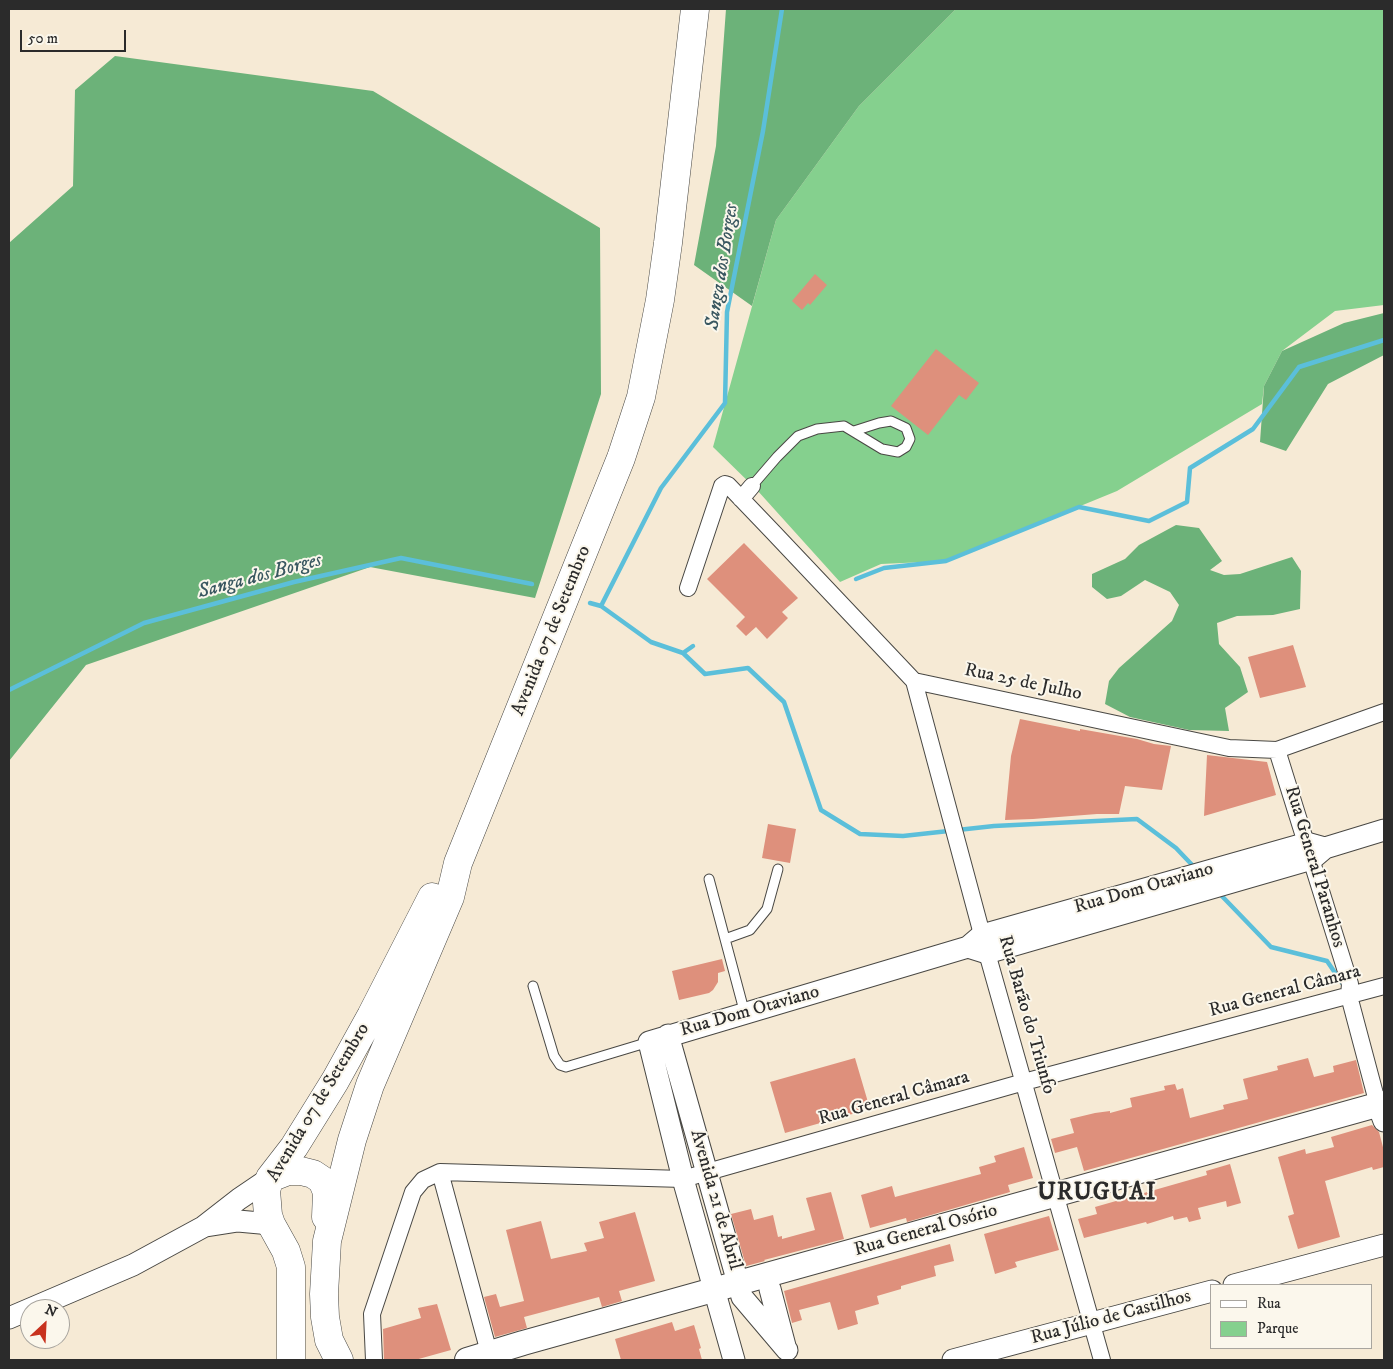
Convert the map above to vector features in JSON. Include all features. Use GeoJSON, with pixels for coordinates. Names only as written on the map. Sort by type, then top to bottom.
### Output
{"type":"FeatureCollection","features":[{"type":"Feature","properties":{"kind":"highway","name":"Avenida 07 de Setembro"},"geometry":{"type":"LineString","coordinates":[[339,1360],[329,1340],[326,1317],[324,1294],[327,1240],[352,1140],[370,1086],[450,897],[458,863],[621,458],[641,397],[660,300],[695,9]]}},
{"type":"Feature","properties":{"kind":"highway","name":"Avenida 07 de Setembro"},"geometry":{"type":"LineString","coordinates":[[291,1360],[291,1267],[286,1251],[268,1216],[266,1190],[270,1178],[294,1147],[336,1081],[372,1016],[435,892],[458,863]]}},
{"type":"Feature","properties":{"kind":"highway"},"geometry":{"type":"LineString","coordinates":[[270,1178],[288,1171],[301,1171],[313,1174],[322,1180],[327,1192],[327,1240]]}},
{"type":"Feature","properties":{"kind":"main road","name":"Rua General Osório"},"geometry":{"type":"LineString","coordinates":[[467,1360],[497,1358],[716,1298],[1056,1200],[1383,1109]]}},
{"type":"Feature","properties":{"kind":"main road","name":"Rua General Osório"},"geometry":{"type":"LineString","coordinates":[[740,1290],[770,1289],[1056,1200]]}},
{"type":"Feature","properties":{"kind":"street"},"geometry":{"type":"LineString","coordinates":[[688,588],[722,486],[728,485],[914,681]]}},
{"type":"Feature","properties":{"kind":"street"},"geometry":{"type":"LineString","coordinates":[[741,499],[752,486]]}},
{"type":"Feature","properties":{"kind":"street","name":"Rua 25 de Julho"},"geometry":{"type":"LineString","coordinates":[[914,681],[1229,748],[1277,750],[1384,712]]}},
{"type":"Feature","properties":{"kind":"street","name":"Rua Barão do Triunfo"},"geometry":{"type":"LineString","coordinates":[[914,681],[979,945],[1024,1082],[1102,1360]]}},
{"type":"Feature","properties":{"kind":"street","name":"Rua General Paranhos"},"geometry":{"type":"LineString","coordinates":[[1277,750],[1315,850],[1383,1109]]}},
{"type":"Feature","properties":{"kind":"street","name":"Rua Dom Otaviano"},"geometry":{"type":"LineString","coordinates":[[658,1039],[979,945],[1384,830]]}},
{"type":"Feature","properties":{"kind":"street","name":"Rua General Câmara"},"geometry":{"type":"LineString","coordinates":[[440,1172],[684,1179],[1352,991],[1384,986]]}},
{"type":"Feature","properties":{"kind":"street","name":"Avenida 21 de Abril"},"geometry":{"type":"LineString","coordinates":[[658,1039],[707,1173],[740,1290],[788,1355]]}},
{"type":"Feature","properties":{"kind":"street","name":"Avenida 21 de Abril"},"geometry":{"type":"LineString","coordinates":[[658,1039],[684,1179],[734,1360]]}},
{"type":"Feature","properties":{"kind":"street"},"geometry":{"type":"LineString","coordinates":[[374,1360],[372,1314],[413,1192],[423,1180],[440,1172],[497,1358]]}},
{"type":"Feature","properties":{"kind":"street"},"geometry":{"type":"LineString","coordinates":[[9,1318],[133,1264],[204,1227],[239,1199],[270,1178]]}},
{"type":"Feature","properties":{"kind":"street"},"geometry":{"type":"LineString","coordinates":[[204,1227],[238,1221],[271,1224]]}},
{"type":"Feature","properties":{"kind":"street"},"geometry":{"type":"LineString","coordinates":[[1238,1284],[1384,1245]]}},
{"type":"Feature","properties":{"kind":"street","name":"Avenida 21 de Abril"},"geometry":{"type":"LineString","coordinates":[[770,1289],[788,1355]]}},
{"type":"Feature","properties":{"kind":"street","name":"Rua Júlio de Castilhos"},"geometry":{"type":"LineString","coordinates":[[953,1360],[1210,1292]]}},
{"type":"Feature","properties":{"kind":"lane"},"geometry":{"type":"LineString","coordinates":[[752,486],[798,436],[817,428],[844,426],[882,449],[898,452],[906,447],[910,439],[906,428],[891,421],[854,431]]}},
{"type":"Feature","properties":{"kind":"lane"},"geometry":{"type":"LineString","coordinates":[[725,939],[750,930],[767,910],[778,868]]}},
{"type":"Feature","properties":{"kind":"lane"},"geometry":{"type":"LineString","coordinates":[[709,879],[745,1014]]}},
{"type":"Feature","properties":{"kind":"lane"},"geometry":{"type":"LineString","coordinates":[[533,986],[554,1056],[560,1065],[566,1067],[658,1039]]}},
{"type":"Feature","properties":{"kind":"green space"},"geometry":{"type":"Polygon","coordinates":[[[726,9],[956,9],[859,106],[776,220],[752,306],[694,265],[716,146],[726,9]]]}},
{"type":"Feature","properties":{"kind":"green space"},"geometry":{"type":"Polygon","coordinates":[[[956,9],[1384,9],[1384,305],[1335,311],[1282,351],[1264,386],[1262,404],[1117,491],[946,561],[881,564],[840,582],[757,490],[713,447],[776,220],[859,106],[956,9]]]}},
{"type":"Feature","properties":{"kind":"green space"},"geometry":{"type":"Polygon","coordinates":[[[115,56],[373,91],[600,228],[601,394],[535,598],[370,567],[86,665],[9,761],[9,243],[73,186],[75,90],[115,56]]]}},
{"type":"Feature","properties":{"kind":"green space"},"geometry":{"type":"Polygon","coordinates":[[[1384,313],[1384,355],[1328,384],[1286,451],[1260,442],[1264,386],[1282,351],[1344,323],[1384,313]]]}},
{"type":"Feature","properties":{"kind":"green space"},"geometry":{"type":"Polygon","coordinates":[[[1176,525],[1199,528],[1222,561],[1210,570],[1224,575],[1240,574],[1292,557],[1301,571],[1300,609],[1273,615],[1237,616],[1217,623],[1219,644],[1240,667],[1248,692],[1225,708],[1229,731],[1189,730],[1130,717],[1105,704],[1109,681],[1119,668],[1172,621],[1179,605],[1170,592],[1145,580],[1121,596],[1107,599],[1092,587],[1092,574],[1125,559],[1139,545],[1176,525]]]}},
{"type":"Feature","properties":{"kind":"building"},"geometry":{"type":"Polygon","coordinates":[[[815,274],[827,285],[810,305],[808,303],[802,310],[792,301],[815,274]]]}},
{"type":"Feature","properties":{"kind":"building"},"geometry":{"type":"Polygon","coordinates":[[[936,349],[979,383],[966,400],[959,395],[928,435],[891,406],[936,349]]]}},
{"type":"Feature","properties":{"kind":"building"},"geometry":{"type":"Polygon","coordinates":[[[744,543],[798,598],[782,612],[788,618],[767,639],[756,627],[746,636],[736,626],[745,617],[707,579],[744,543]]]}},
{"type":"Feature","properties":{"kind":"building"},"geometry":{"type":"Polygon","coordinates":[[[1293,645],[1306,687],[1260,698],[1248,657],[1293,645]]]}},
{"type":"Feature","properties":{"kind":"building"},"geometry":{"type":"Polygon","coordinates":[[[1020,719],[1171,746],[1162,790],[1125,786],[1119,814],[1005,820],[1011,756],[1020,719]]]}},
{"type":"Feature","properties":{"kind":"building"},"geometry":{"type":"Polygon","coordinates":[[[1207,755],[1267,762],[1276,795],[1204,816],[1207,755]]]}},
{"type":"Feature","properties":{"kind":"building"},"geometry":{"type":"Polygon","coordinates":[[[768,824],[796,829],[790,863],[762,858],[768,824]]]}},
{"type":"Feature","properties":{"kind":"building"},"geometry":{"type":"Polygon","coordinates":[[[722,959],[725,971],[718,973],[718,982],[713,990],[709,993],[679,1000],[672,971],[722,959]]]}},
{"type":"Feature","properties":{"kind":"building"},"geometry":{"type":"Polygon","coordinates":[[[855,1058],[870,1109],[785,1133],[770,1082],[855,1058]]]}},
{"type":"Feature","properties":{"kind":"building"},"geometry":{"type":"Polygon","coordinates":[[[1308,1058],[1314,1077],[1334,1072],[1333,1066],[1356,1060],[1364,1093],[1084,1171],[1077,1147],[1055,1153],[1051,1139],[1074,1133],[1070,1119],[1095,1113],[1110,1111],[1110,1113],[1132,1107],[1130,1098],[1165,1090],[1164,1086],[1175,1084],[1177,1090],[1183,1088],[1190,1118],[1224,1109],[1223,1105],[1248,1099],[1243,1079],[1278,1070],[1277,1066],[1308,1058]]]}},
{"type":"Feature","properties":{"kind":"building"},"geometry":{"type":"Polygon","coordinates":[[[1372,1125],[1379,1132],[1384,1151],[1384,1167],[1373,1170],[1372,1167],[1325,1181],[1340,1237],[1298,1249],[1288,1216],[1294,1214],[1278,1157],[1305,1149],[1306,1154],[1334,1147],[1331,1137],[1372,1125]]]}},
{"type":"Feature","properties":{"kind":"building"},"geometry":{"type":"Polygon","coordinates":[[[1024,1147],[1033,1178],[1008,1185],[1010,1192],[907,1222],[906,1218],[870,1228],[861,1195],[892,1186],[895,1197],[981,1174],[979,1167],[996,1162],[994,1156],[1024,1147]]]}},
{"type":"Feature","properties":{"kind":"building"},"geometry":{"type":"Polygon","coordinates":[[[1230,1164],[1241,1203],[1227,1207],[1226,1201],[1198,1208],[1201,1219],[1189,1222],[1187,1217],[1174,1220],[1173,1216],[1147,1224],[1146,1222],[1084,1238],[1078,1219],[1097,1214],[1095,1207],[1207,1175],[1206,1171],[1230,1164]]]}},
{"type":"Feature","properties":{"kind":"building"},"geometry":{"type":"Polygon","coordinates":[[[831,1192],[844,1239],[746,1266],[731,1214],[751,1209],[754,1220],[773,1215],[778,1237],[782,1236],[782,1239],[815,1230],[806,1198],[831,1192]]]}},
{"type":"Feature","properties":{"kind":"building"},"geometry":{"type":"Polygon","coordinates":[[[635,1212],[655,1281],[619,1291],[622,1301],[602,1307],[599,1297],[524,1317],[527,1328],[495,1337],[484,1297],[496,1294],[500,1307],[524,1301],[506,1230],[541,1221],[551,1259],[587,1251],[584,1243],[604,1238],[599,1222],[635,1212]]]}},
{"type":"Feature","properties":{"kind":"building"},"geometry":{"type":"Polygon","coordinates":[[[1049,1216],[1059,1250],[1015,1262],[1017,1267],[995,1274],[984,1234],[1049,1216]]]}},
{"type":"Feature","properties":{"kind":"building"},"geometry":{"type":"Polygon","coordinates":[[[950,1244],[954,1261],[934,1266],[936,1276],[901,1286],[901,1289],[877,1296],[879,1304],[855,1311],[858,1324],[838,1330],[830,1302],[799,1310],[802,1320],[792,1323],[784,1291],[950,1244]]]}},
{"type":"Feature","properties":{"kind":"building"},"geometry":{"type":"Polygon","coordinates":[[[437,1304],[451,1350],[415,1360],[384,1360],[383,1329],[421,1318],[418,1308],[437,1304]]]}},
{"type":"Feature","properties":{"kind":"building"},"geometry":{"type":"Polygon","coordinates":[[[672,1322],[675,1331],[694,1325],[701,1348],[699,1349],[702,1360],[621,1360],[615,1339],[672,1322]]]}},
{"type":"Feature","properties":{"kind":"waterway","name":"Sanga dos Borges"},"geometry":{"type":"LineString","coordinates":[[590,603],[601,606],[661,488],[725,403],[727,312],[763,131],[782,9]]}},
{"type":"Feature","properties":{"kind":"waterway"},"geometry":{"type":"LineString","coordinates":[[856,579],[884,568],[946,561],[1079,507],[1149,521],[1187,502],[1190,468],[1253,429],[1299,367],[1384,340]]}},
{"type":"Feature","properties":{"kind":"waterway","name":"Sanga dos Borges"},"geometry":{"type":"LineString","coordinates":[[9,690],[144,623],[294,582],[401,558],[532,584]]}},
{"type":"Feature","properties":{"kind":"waterway"},"geometry":{"type":"LineString","coordinates":[[601,606],[651,642],[683,653],[693,646]]}},
{"type":"Feature","properties":{"kind":"waterway"},"geometry":{"type":"LineString","coordinates":[[683,653],[705,674],[748,668],[784,702],[821,810],[860,834],[903,836],[994,826],[1137,819],[1176,848],[1195,868]]}},
{"type":"Feature","properties":{"kind":"waterway"},"geometry":{"type":"LineString","coordinates":[[1218,892],[1271,947],[1327,961],[1342,983]]}},
{"type":"Feature","properties":{"kind":"district","name":"URUGUAI"},"geometry":{"type":"Point","coordinates":[1097,1194]}}]}
